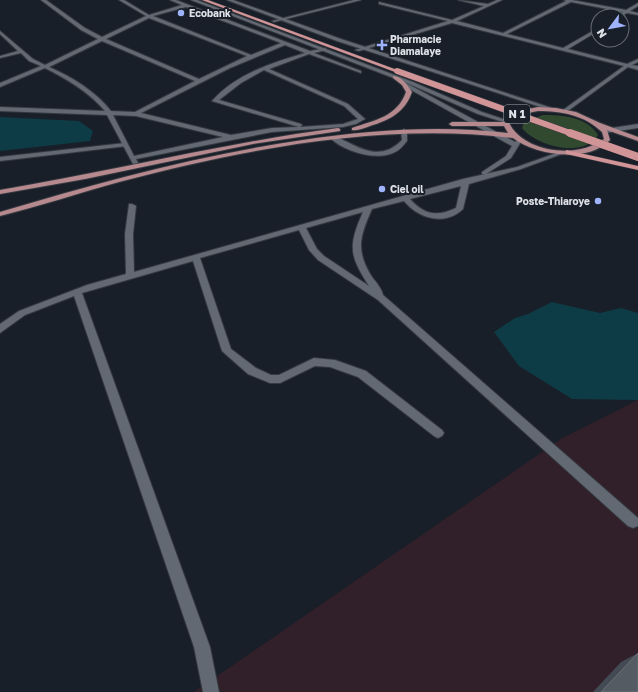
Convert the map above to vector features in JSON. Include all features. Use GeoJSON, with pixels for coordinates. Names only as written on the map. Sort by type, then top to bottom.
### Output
{"type":"FeatureCollection","features":[{"type":"Feature","properties":{"kind":"highway","name":"N 1"},"geometry":{"type":"LineString","coordinates":[[204,0],[349,53],[396,74],[638,157]]}},
{"type":"Feature","properties":{"kind":"highway","name":"N 1"},"geometry":{"type":"LineString","coordinates":[[218,0],[406,68],[638,149]]}},
{"type":"Feature","properties":{"kind":"highway"},"geometry":{"type":"LineString","coordinates":[[343,57],[349,53]]}},
{"type":"Feature","properties":{"kind":"highway"},"geometry":{"type":"LineString","coordinates":[[567,152],[638,168]]}},
{"type":"Feature","properties":{"kind":"main road"},"geometry":{"type":"LineString","coordinates":[[354,129],[384,118],[404,107],[409,92],[396,74]]}},
{"type":"Feature","properties":{"kind":"main road"},"geometry":{"type":"LineString","coordinates":[[516,140],[508,130],[506,123],[510,116],[517,112],[538,109],[552,109],[578,114],[599,125],[638,139]]}},
{"type":"Feature","properties":{"kind":"main road"},"geometry":{"type":"LineString","coordinates":[[0,192],[56,184],[269,139],[354,129],[506,123]]}},
{"type":"Feature","properties":{"kind":"main road"},"geometry":{"type":"LineString","coordinates":[[0,214],[71,192],[171,167],[256,149],[333,138],[404,131],[453,130],[496,134],[532,146],[567,152],[580,152],[598,148],[606,140],[605,131],[599,125]]}},
{"type":"Feature","properties":{"kind":"street"},"geometry":{"type":"LineString","coordinates":[[44,0],[83,29],[102,39],[198,80]]}},
{"type":"Feature","properties":{"kind":"street"},"geometry":{"type":"LineString","coordinates":[[121,0],[149,16],[250,56]]}},
{"type":"Feature","properties":{"kind":"street"},"geometry":{"type":"LineString","coordinates":[[172,0],[359,72]]}},
{"type":"Feature","properties":{"kind":"street"},"geometry":{"type":"LineString","coordinates":[[193,0],[343,57],[396,74],[480,113],[506,123]]}},
{"type":"Feature","properties":{"kind":"street"},"geometry":{"type":"LineString","coordinates":[[229,0],[364,48],[552,109]]}},
{"type":"Feature","properties":{"kind":"street"},"geometry":{"type":"LineString","coordinates":[[274,21],[359,0]]}},
{"type":"Feature","properties":{"kind":"street"},"geometry":{"type":"LineString","coordinates":[[460,0],[487,6]]}},
{"type":"Feature","properties":{"kind":"street"},"geometry":{"type":"LineString","coordinates":[[357,50],[453,21],[500,0]]}},
{"type":"Feature","properties":{"kind":"street"},"geometry":{"type":"LineString","coordinates":[[503,34],[568,0],[607,8]]}},
{"type":"Feature","properties":{"kind":"street"},"geometry":{"type":"LineString","coordinates":[[380,4],[638,68]]}},
{"type":"Feature","properties":{"kind":"street"},"geometry":{"type":"LineString","coordinates":[[0,85],[44,67],[149,16],[187,5]]}},
{"type":"Feature","properties":{"kind":"street"},"geometry":{"type":"LineString","coordinates":[[0,33],[21,52],[44,67],[59,73],[88,90],[98,99],[109,112],[125,146],[139,166]]}},
{"type":"Feature","properties":{"kind":"street"},"geometry":{"type":"LineString","coordinates":[[564,49],[590,34]]}},
{"type":"Feature","properties":{"kind":"street"},"geometry":{"type":"LineString","coordinates":[[136,114],[198,80],[250,56],[286,43]]}},
{"type":"Feature","properties":{"kind":"street"},"geometry":{"type":"LineString","coordinates":[[307,127],[215,102],[235,84],[263,68],[324,50]]}},
{"type":"Feature","properties":{"kind":"street"},"geometry":{"type":"LineString","coordinates":[[0,57],[21,52]]}},
{"type":"Feature","properties":{"kind":"street"},"geometry":{"type":"LineString","coordinates":[[565,111],[628,65],[638,60]]}},
{"type":"Feature","properties":{"kind":"street"},"geometry":{"type":"LineString","coordinates":[[132,158],[231,137],[274,130],[338,125],[362,119],[346,105],[263,68]]}},
{"type":"Feature","properties":{"kind":"street"},"geometry":{"type":"LineString","coordinates":[[404,84],[496,134]]}},
{"type":"Feature","properties":{"kind":"street"},"geometry":{"type":"LineString","coordinates":[[0,109],[136,114],[231,137]]}},
{"type":"Feature","properties":{"kind":"street"},"geometry":{"type":"LineString","coordinates":[[605,131],[616,131],[638,126]]}},
{"type":"Feature","properties":{"kind":"street"},"geometry":{"type":"LineString","coordinates":[[333,138],[363,153],[379,154],[394,150],[401,146],[405,140],[404,131]]}},
{"type":"Feature","properties":{"kind":"street"},"geometry":{"type":"LineString","coordinates":[[477,177],[502,163],[509,157],[516,140]]}},
{"type":"Feature","properties":{"kind":"street"},"geometry":{"type":"LineString","coordinates":[[0,159],[125,146]]}},
{"type":"Feature","properties":{"kind":"street"},"geometry":{"type":"LineString","coordinates":[[0,330],[8,322],[22,313],[77,292],[130,275],[196,258],[477,177],[519,168],[567,152]]}},
{"type":"Feature","properties":{"kind":"street"},"geometry":{"type":"LineString","coordinates":[[405,198],[412,207],[423,215],[432,217],[450,214],[459,209],[466,181]]}},
{"type":"Feature","properties":{"kind":"street"},"geometry":{"type":"LineString","coordinates":[[130,275],[129,234],[132,206]]}},
{"type":"Feature","properties":{"kind":"street"},"geometry":{"type":"LineString","coordinates":[[369,208],[358,230],[354,245],[362,269],[381,298]]}},
{"type":"Feature","properties":{"kind":"street"},"geometry":{"type":"LineString","coordinates":[[301,227],[311,246],[321,258],[381,298],[633,522]]}},
{"type":"Feature","properties":{"kind":"street"},"geometry":{"type":"LineString","coordinates":[[196,258],[227,351],[252,371],[270,379],[280,379],[314,362],[321,361],[350,370],[362,374],[438,432]]}},
{"type":"Feature","properties":{"kind":"street"},"geometry":{"type":"LineString","coordinates":[[77,292],[202,647],[211,692]]}},
{"type":"Feature","properties":{"kind":"shaded area"},"geometry":{"type":"Polygon","coordinates":[[[638,400],[638,692],[194,692],[561,439],[638,400]]]}},
{"type":"Feature","properties":{"kind":"green space"},"geometry":{"type":"Polygon","coordinates":[[[543,115],[574,118],[588,124],[598,135],[591,142],[582,147],[571,148],[560,147],[538,140],[522,128],[524,122],[543,115]]]}},
{"type":"Feature","properties":{"kind":"water"},"geometry":{"type":"Polygon","coordinates":[[[0,117],[79,121],[93,131],[90,141],[0,151],[0,117]]]}},
{"type":"Feature","properties":{"kind":"water"},"geometry":{"type":"Polygon","coordinates":[[[552,302],[600,313],[621,308],[638,313],[638,400],[572,399],[519,366],[494,332],[515,318],[528,314],[552,302]]]}},
{"type":"Feature","properties":{"kind":"building"},"geometry":{"type":"Polygon","coordinates":[[[638,653],[638,692],[601,692],[638,653]]]}},
{"type":"Feature","properties":{"kind":"place","name":"Ecobank"},"geometry":{"type":"Point","coordinates":[181,13]}},
{"type":"Feature","properties":{"kind":"place","name":"Pharmacie Diamalaye"},"geometry":{"type":"Point","coordinates":[382,45]}},
{"type":"Feature","properties":{"kind":"place","name":"Ciel oil"},"geometry":{"type":"Point","coordinates":[382,189]}},
{"type":"Feature","properties":{"kind":"place","name":"Poste-Thiaroye"},"geometry":{"type":"Point","coordinates":[598,201]}}]}
